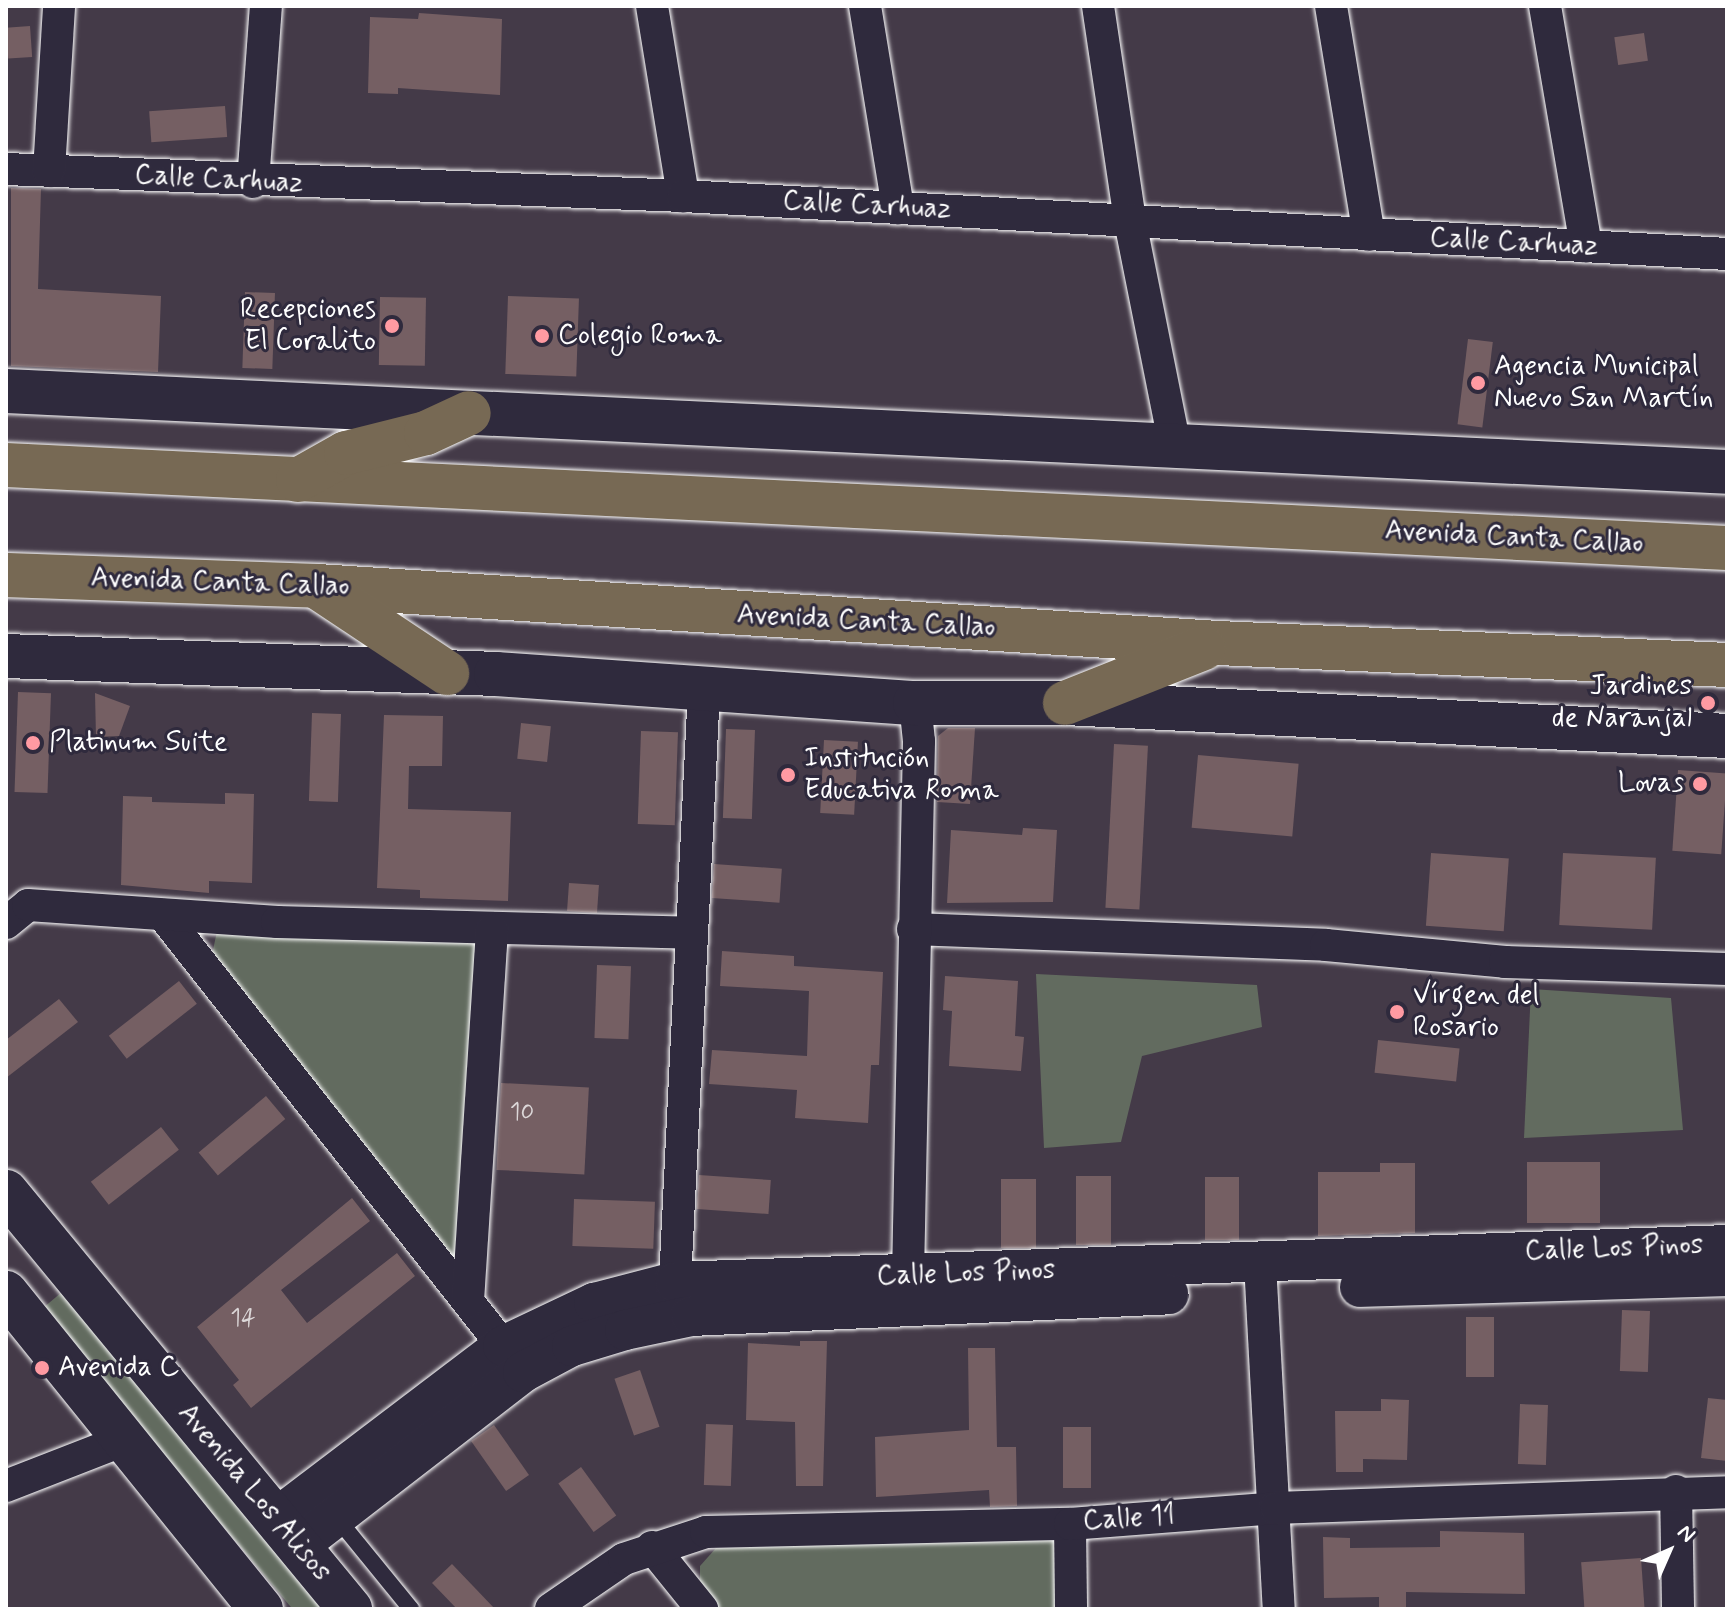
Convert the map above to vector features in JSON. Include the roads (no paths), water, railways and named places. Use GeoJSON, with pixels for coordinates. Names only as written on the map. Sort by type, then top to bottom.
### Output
{"type":"FeatureCollection","features":[{"type":"Feature","properties":{"kind":"highway"},"geometry":{"type":"LineString","coordinates":[[296,481],[346,453],[426,433],[469,413]]}},
{"type":"Feature","properties":{"kind":"highway","name":"Avenida Canta Callao"},"geometry":{"type":"LineString","coordinates":[[6,465],[1727,548]]}},
{"type":"Feature","properties":{"kind":"highway","name":"Avenida Canta Callao"},"geometry":{"type":"LineString","coordinates":[[6,575],[317,586],[1218,643],[1727,665]]}},
{"type":"Feature","properties":{"kind":"highway"},"geometry":{"type":"LineString","coordinates":[[317,586],[447,673]]}},
{"type":"Feature","properties":{"kind":"highway"},"geometry":{"type":"LineString","coordinates":[[1065,703],[1218,643]]}},
{"type":"Feature","properties":{"kind":"main road"},"geometry":{"type":"LineString","coordinates":[[6,391],[1727,472]]}},
{"type":"Feature","properties":{"kind":"main road"},"geometry":{"type":"LineString","coordinates":[[6,656],[447,673],[915,703],[1065,703],[1727,736]]}},
{"type":"Feature","properties":{"kind":"main road","name":"Avenida Los Alisos"},"geometry":{"type":"LineString","coordinates":[[6,1192],[350,1609]]}},
{"type":"Feature","properties":{"kind":"main road"},"geometry":{"type":"LineString","coordinates":[[58,1256],[8,1295],[124,1440],[245,1605]]}},
{"type":"Feature","properties":{"kind":"street"},"geometry":{"type":"LineString","coordinates":[[49,171],[59,6]]}},
{"type":"Feature","properties":{"kind":"street"},"geometry":{"type":"LineString","coordinates":[[253,182],[266,6]]}},
{"type":"Feature","properties":{"kind":"street"},"geometry":{"type":"LineString","coordinates":[[652,6],[683,196]]}},
{"type":"Feature","properties":{"kind":"street"},"geometry":{"type":"LineString","coordinates":[[865,6],[898,208]]}},
{"type":"Feature","properties":{"kind":"street"},"geometry":{"type":"LineString","coordinates":[[1098,6],[1130,221],[1175,446]]}},
{"type":"Feature","properties":{"kind":"street"},"geometry":{"type":"LineString","coordinates":[[1331,6],[1369,235]]}},
{"type":"Feature","properties":{"kind":"street"},"geometry":{"type":"LineString","coordinates":[[1545,6],[1586,247]]}},
{"type":"Feature","properties":{"kind":"street","name":"Calle Carhuaz"},"geometry":{"type":"LineString","coordinates":[[6,169],[253,182],[683,196],[1727,254]]}},
{"type":"Feature","properties":{"kind":"street"},"geometry":{"type":"LineString","coordinates":[[675,1282],[704,690]]}},
{"type":"Feature","properties":{"kind":"street"},"geometry":{"type":"LineString","coordinates":[[908,1276],[919,741],[915,703]]}},
{"type":"Feature","properties":{"kind":"street"},"geometry":{"type":"LineString","coordinates":[[6,923],[28,905],[163,915],[492,930],[692,933]]}},
{"type":"Feature","properties":{"kind":"street"},"geometry":{"type":"LineString","coordinates":[[163,915],[503,1346]]}},
{"type":"Feature","properties":{"kind":"street"},"geometry":{"type":"LineString","coordinates":[[913,929],[1326,945],[1505,962],[1727,969]]}},
{"type":"Feature","properties":{"kind":"street"},"geometry":{"type":"LineString","coordinates":[[468,1301],[492,930]]}},
{"type":"Feature","properties":{"kind":"street","name":"Calle Los Pinos"},"geometry":{"type":"LineString","coordinates":[[287,1532],[325,1503],[523,1372],[572,1346],[625,1330],[691,1316],[1727,1245]]}},
{"type":"Feature","properties":{"kind":"street","name":"Calle Los Pinos"},"geometry":{"type":"LineString","coordinates":[[325,1503],[503,1346],[594,1303],[675,1282],[908,1276],[1727,1276]]}},
{"type":"Feature","properties":{"kind":"street"},"geometry":{"type":"LineString","coordinates":[[1262,1276],[1279,1609]]}},
{"type":"Feature","properties":{"kind":"street"},"geometry":{"type":"LineString","coordinates":[[6,1486],[124,1440]]}},
{"type":"Feature","properties":{"kind":"street"},"geometry":{"type":"LineString","coordinates":[[1676,1491],[1678,1609]]}},
{"type":"Feature","properties":{"kind":"street","name":"Calle 11"},"geometry":{"type":"LineString","coordinates":[[551,1609],[624,1559],[652,1547],[706,1532],[1070,1524],[1276,1508],[1676,1491],[1727,1492]]}},
{"type":"Feature","properties":{"kind":"street"},"geometry":{"type":"LineString","coordinates":[[1070,1524],[1071,1609]]}},
{"type":"Feature","properties":{"kind":"street"},"geometry":{"type":"LineString","coordinates":[[652,1547],[702,1609]]}},
{"type":"Feature","properties":{"kind":"lane"},"geometry":{"type":"LineString","coordinates":[[325,1503],[411,1609]]}},
{"type":"Feature","properties":{"kind":"place","name":"Recepciones El Coralito"},"geometry":{"type":"Point","coordinates":[392,326]}},
{"type":"Feature","properties":{"kind":"place","name":"Colegio Roma"},"geometry":{"type":"Point","coordinates":[542,336]}},
{"type":"Feature","properties":{"kind":"place","name":"Agencia Municipal Nuevo San Martín"},"geometry":{"type":"Point","coordinates":[1478,383]}},
{"type":"Feature","properties":{"kind":"place","name":"Jardines de Naranjal"},"geometry":{"type":"Point","coordinates":[1708,703]}},
{"type":"Feature","properties":{"kind":"place","name":"Platinum Suite"},"geometry":{"type":"Point","coordinates":[33,743]}},
{"type":"Feature","properties":{"kind":"place","name":"Institución Educativa Roma"},"geometry":{"type":"Point","coordinates":[788,775]}},
{"type":"Feature","properties":{"kind":"place","name":"Lovas"},"geometry":{"type":"Point","coordinates":[1700,784]}},
{"type":"Feature","properties":{"kind":"place","name":"Vírgen del Rosario"},"geometry":{"type":"Point","coordinates":[1397,1012]}},
{"type":"Feature","properties":{"kind":"place","name":"Avenida C"},"geometry":{"type":"Point","coordinates":[42,1368]}}]}
